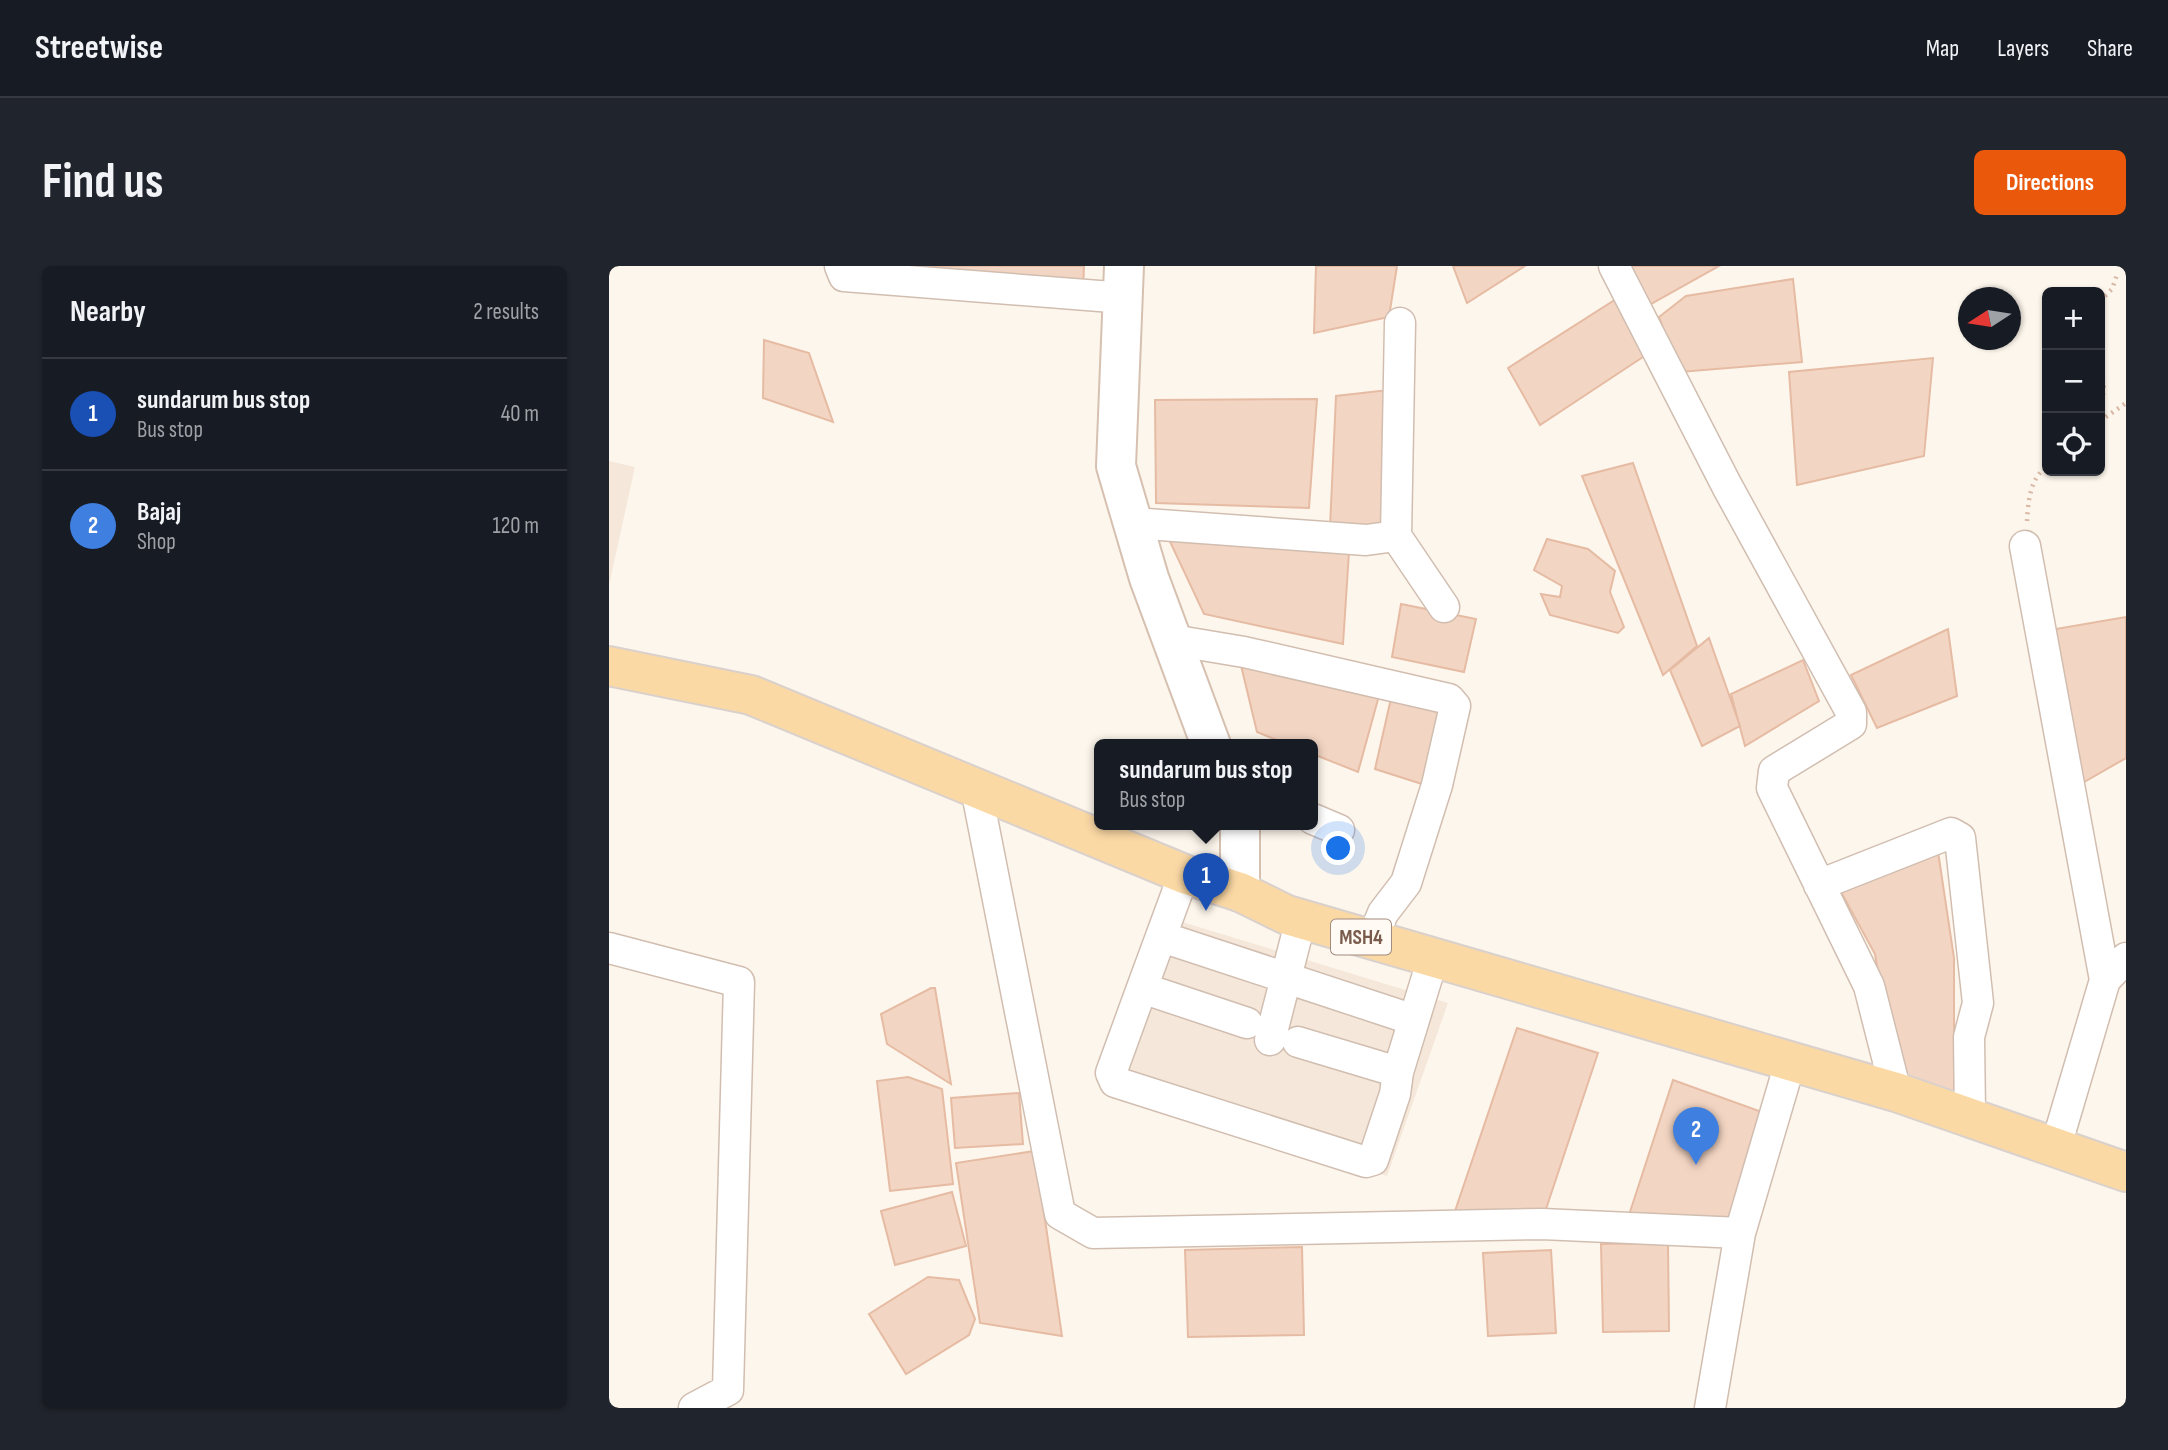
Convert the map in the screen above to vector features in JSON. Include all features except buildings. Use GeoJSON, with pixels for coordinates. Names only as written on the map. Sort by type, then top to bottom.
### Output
{"type":"FeatureCollection","features":[{"type":"Feature","properties":{"kind":"main road","name":"MSH4"},"geometry":{"type":"LineString","coordinates":[[609,666],[751,695],[1184,874],[1240,892],[1301,919],[1896,1092],[1970,1115],[2126,1172]]}},
{"type":"Feature","properties":{"kind":"street"},"geometry":{"type":"LineString","coordinates":[[840,266],[844,276],[1125,282],[1116,466],[1172,640],[1209,739]]}},
{"type":"Feature","properties":{"kind":"street"},"geometry":{"type":"LineString","coordinates":[[1614,266],[1727,486],[1851,712],[1851,724],[1773,771],[1772,788],[1869,986],[1896,1092]]}},
{"type":"Feature","properties":{"kind":"street"},"geometry":{"type":"LineString","coordinates":[[1400,323],[1396,536],[1444,607]]}},
{"type":"Feature","properties":{"kind":"street"},"geometry":{"type":"LineString","coordinates":[[1133,523],[1366,540],[1396,536]]}},
{"type":"Feature","properties":{"kind":"street"},"geometry":{"type":"LineString","coordinates":[[2025,546],[2105,981]]}},
{"type":"Feature","properties":{"kind":"street"},"geometry":{"type":"LineString","coordinates":[[1172,640],[1244,652],[1437,696],[1449,699],[1455,706],[1437,785],[1406,883],[1383,913],[1372,940]]}},
{"type":"Feature","properties":{"kind":"street"},"geometry":{"type":"LineString","coordinates":[[976,788],[1060,1214],[1093,1233],[1542,1224],[1740,1233]]}},
{"type":"Feature","properties":{"kind":"street"},"geometry":{"type":"LineString","coordinates":[[1240,892],[1241,830]]}},
{"type":"Feature","properties":{"kind":"street"},"geometry":{"type":"LineString","coordinates":[[1819,885],[1951,833],[1959,838],[1978,1003],[1969,1037],[1970,1115]]}},
{"type":"Feature","properties":{"kind":"street"},"geometry":{"type":"LineString","coordinates":[[1184,874],[1111,1073],[1115,1082],[1366,1162],[1373,1160],[1395,1094],[1398,1072],[1433,958]]}},
{"type":"Feature","properties":{"kind":"street"},"geometry":{"type":"LineString","coordinates":[[1271,1035],[1301,919]]}},
{"type":"Feature","properties":{"kind":"street"},"geometry":{"type":"LineString","coordinates":[[1162,937],[1414,1020]]}},
{"type":"Feature","properties":{"kind":"street"},"geometry":{"type":"LineString","coordinates":[[609,948],[739,982],[728,1390],[694,1408]]}},
{"type":"Feature","properties":{"kind":"street"},"geometry":{"type":"LineString","coordinates":[[2056,1146],[2105,981],[2126,958]]}},
{"type":"Feature","properties":{"kind":"street"},"geometry":{"type":"LineString","coordinates":[[1142,988],[1271,1035],[1398,1072]]}},
{"type":"Feature","properties":{"kind":"street"},"geometry":{"type":"LineString","coordinates":[[1710,1408],[1740,1233],[1790,1063]]}},
{"type":"Feature","properties":{"kind":"path"},"geometry":{"type":"LineString","coordinates":[[2105,296],[2112,289],[2118,272]]}},
{"type":"Feature","properties":{"kind":"path"},"geometry":{"type":"LineString","coordinates":[[2105,418],[2126,403]]}},
{"type":"Feature","properties":{"kind":"path"},"geometry":{"type":"LineString","coordinates":[[2025,546],[2029,495],[2042,470]]}},
{"type":"Feature","properties":{"kind":"shaded area"},"geometry":{"type":"Polygon","coordinates":[[[609,461],[635,467],[609,585],[609,461]]]}},
{"type":"Feature","properties":{"kind":"shaded area"},"geometry":{"type":"Polygon","coordinates":[[[1156,914],[1448,1003],[1387,1176],[1102,1083],[1156,914]]]}},
{"type":"Feature","properties":{"kind":"place","name":"sundarum bus stop"},"geometry":{"type":"Point","coordinates":[1206,911]}},
{"type":"Feature","properties":{"kind":"place","name":"Bajaj"},"geometry":{"type":"Point","coordinates":[1696,1165]}}]}
